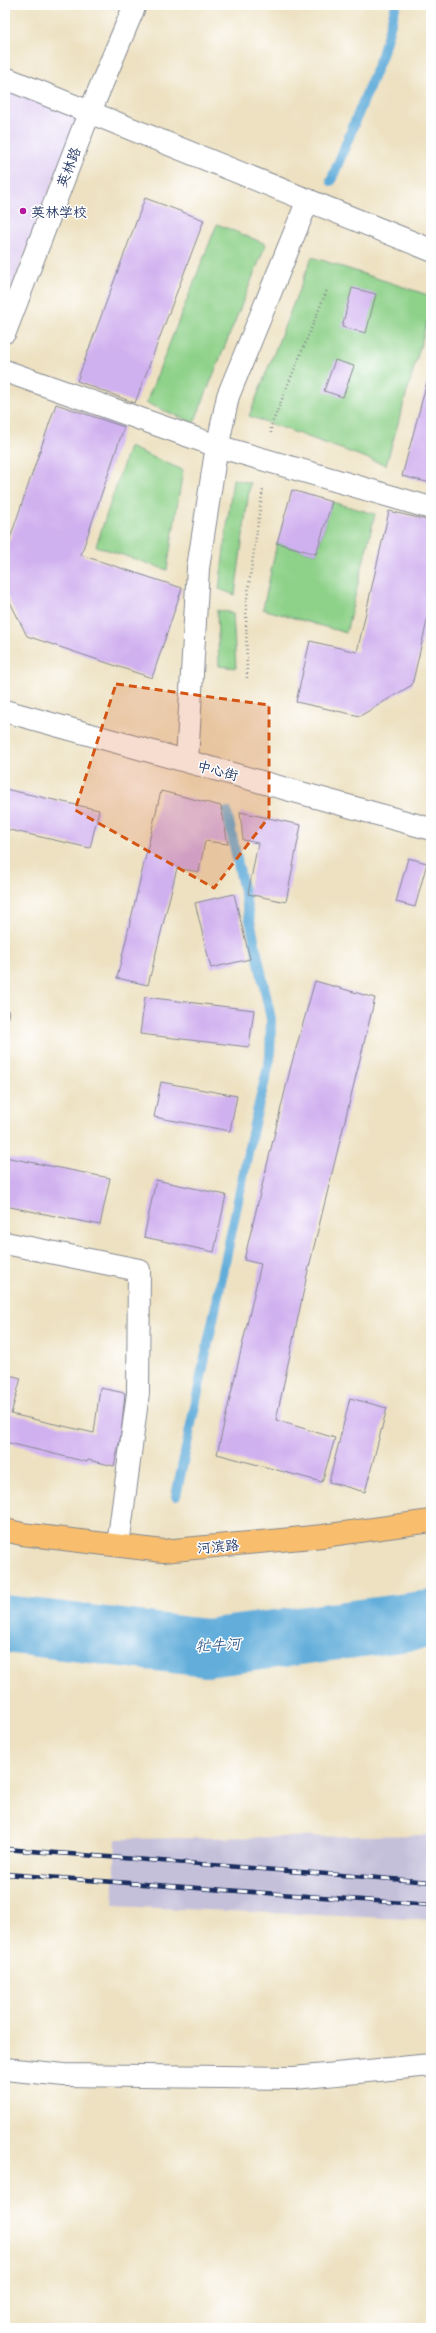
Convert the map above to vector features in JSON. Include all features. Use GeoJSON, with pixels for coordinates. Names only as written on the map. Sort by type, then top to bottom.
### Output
{"type":"FeatureCollection","features":[{"type":"Feature","properties":{"kind":"main road","name":"河滨路"},"geometry":{"type":"LineString","coordinates":[[5,1530],[22,1534],[163,1550],[323,1536],[431,1521]]}},
{"type":"Feature","properties":{"kind":"street","name":"英林路"},"geometry":{"type":"LineString","coordinates":[[5,332],[90,112],[135,5]]}},
{"type":"Feature","properties":{"kind":"street"},"geometry":{"type":"LineString","coordinates":[[5,78],[431,250]]}},
{"type":"Feature","properties":{"kind":"street"},"geometry":{"type":"LineString","coordinates":[[187,761],[198,568],[217,446],[228,396],[308,200]]}},
{"type":"Feature","properties":{"kind":"street"},"geometry":{"type":"LineString","coordinates":[[5,370],[217,446],[431,508]]}},
{"type":"Feature","properties":{"kind":"street","name":"中心街"},"geometry":{"type":"LineString","coordinates":[[5,711],[431,829]]}},
{"type":"Feature","properties":{"kind":"street"},"geometry":{"type":"LineString","coordinates":[[5,1242],[139,1270],[138,1393],[118,1545]]}},
{"type":"Feature","properties":{"kind":"street"},"geometry":{"type":"LineString","coordinates":[[5,2069],[64,2075],[294,2078],[431,2065]]}},
{"type":"Feature","properties":{"kind":"highlighted area"},"geometry":{"type":"Polygon","coordinates":[[[116,684],[269,705],[269,817],[214,888],[75,810],[116,684]]]}},
{"type":"Feature","properties":{"kind":"shaded area","name":"英林学校"},"geometry":{"type":"Polygon","coordinates":[[[5,87],[78,117],[5,306],[5,87]]]}},
{"type":"Feature","properties":{"kind":"shaded area"},"geometry":{"type":"Polygon","coordinates":[[[431,1835],[431,1920],[113,1906],[116,1839],[431,1835]]]}},
{"type":"Feature","properties":{"kind":"green space"},"geometry":{"type":"Polygon","coordinates":[[[217,224],[266,244],[194,423],[146,403],[217,224]]]}},
{"type":"Feature","properties":{"kind":"green space"},"geometry":{"type":"Polygon","coordinates":[[[312,257],[431,296],[431,309],[386,465],[249,416],[312,257]]]}},
{"type":"Feature","properties":{"kind":"green space"},"geometry":{"type":"Polygon","coordinates":[[[129,447],[183,470],[167,570],[96,546],[129,447]]]}},
{"type":"Feature","properties":{"kind":"green space"},"geometry":{"type":"Polygon","coordinates":[[[233,479],[250,483],[235,595],[219,589],[233,479]]]}},
{"type":"Feature","properties":{"kind":"green space"},"geometry":{"type":"Polygon","coordinates":[[[332,502],[375,514],[346,633],[263,609],[277,543],[316,554],[332,502]]]}},
{"type":"Feature","properties":{"kind":"green space"},"geometry":{"type":"Polygon","coordinates":[[[217,610],[233,613],[236,668],[219,666],[217,610]]]}},
{"type":"Feature","properties":{"kind":"building"},"geometry":{"type":"Polygon","coordinates":[[[145,198],[204,220],[135,403],[77,381],[145,198]]]}},
{"type":"Feature","properties":{"kind":"building"},"geometry":{"type":"Polygon","coordinates":[[[352,288],[376,294],[366,333],[342,327],[352,288]]]}},
{"type":"Feature","properties":{"kind":"building"},"geometry":{"type":"Polygon","coordinates":[[[335,360],[354,366],[343,397],[324,391],[335,360]]]}},
{"type":"Feature","properties":{"kind":"building"},"geometry":{"type":"Polygon","coordinates":[[[431,367],[431,483],[402,476],[431,367]]]}},
{"type":"Feature","properties":{"kind":"building"},"geometry":{"type":"Polygon","coordinates":[[[56,404],[124,427],[81,555],[182,588],[152,678],[27,636],[5,592],[5,553],[56,404]]]}},
{"type":"Feature","properties":{"kind":"building"},"geometry":{"type":"Polygon","coordinates":[[[292,490],[332,502],[316,554],[277,543],[292,490]]]}},
{"type":"Feature","properties":{"kind":"building"},"geometry":{"type":"Polygon","coordinates":[[[389,511],[431,521],[431,604],[412,685],[360,716],[296,702],[310,641],[357,652],[389,511]]]}},
{"type":"Feature","properties":{"kind":"building"},"geometry":{"type":"Polygon","coordinates":[[[5,789],[99,810],[90,848],[5,829],[5,789]]]}},
{"type":"Feature","properties":{"kind":"building"},"geometry":{"type":"Polygon","coordinates":[[[161,791],[221,806],[228,844],[205,841],[199,872],[177,868],[148,985],[117,978],[161,791]]]}},
{"type":"Feature","properties":{"kind":"building"},"geometry":{"type":"Polygon","coordinates":[[[240,812],[301,825],[286,902],[248,894],[258,843],[243,840],[240,812]]]}},
{"type":"Feature","properties":{"kind":"building"},"geometry":{"type":"Polygon","coordinates":[[[408,858],[427,863],[415,907],[396,902],[408,858]]]}},
{"type":"Feature","properties":{"kind":"building"},"geometry":{"type":"Polygon","coordinates":[[[234,894],[250,959],[211,968],[195,903],[234,894]]]}},
{"type":"Feature","properties":{"kind":"building"},"geometry":{"type":"Polygon","coordinates":[[[315,981],[375,998],[307,1275],[276,1420],[335,1438],[322,1482],[217,1454],[261,1264],[244,1260],[291,1066],[315,981]]]}},
{"type":"Feature","properties":{"kind":"building"},"geometry":{"type":"Polygon","coordinates":[[[145,997],[254,1010],[249,1047],[140,1034],[145,997]]]}},
{"type":"Feature","properties":{"kind":"building"},"geometry":{"type":"Polygon","coordinates":[[[5,1010],[9,1011],[6,1028],[5,1028],[5,1010]]]}},
{"type":"Feature","properties":{"kind":"building"},"geometry":{"type":"Polygon","coordinates":[[[161,1082],[237,1096],[230,1131],[154,1117],[161,1082]]]}},
{"type":"Feature","properties":{"kind":"building"},"geometry":{"type":"Polygon","coordinates":[[[5,1157],[110,1178],[100,1225],[5,1206],[5,1157]]]}},
{"type":"Feature","properties":{"kind":"building"},"geometry":{"type":"Polygon","coordinates":[[[156,1180],[226,1195],[214,1252],[144,1237],[156,1180]]]}},
{"type":"Feature","properties":{"kind":"building"},"geometry":{"type":"Polygon","coordinates":[[[5,1374],[21,1378],[11,1414],[94,1433],[100,1388],[125,1393],[121,1435],[114,1466],[88,1460],[87,1462],[5,1442],[5,1374]]]}},
{"type":"Feature","properties":{"kind":"building"},"geometry":{"type":"Polygon","coordinates":[[[350,1398],[387,1408],[365,1492],[329,1482],[350,1398]]]}},
{"type":"Feature","properties":{"kind":"waterway"},"geometry":{"type":"LineString","coordinates":[[331,181],[382,55],[396,5]]}},
{"type":"Feature","properties":{"kind":"waterway"},"geometry":{"type":"LineString","coordinates":[[176,1496],[254,1124],[270,1059],[271,1019],[227,812]]}},
{"type":"Feature","properties":{"kind":"waterway","name":"牤牛河"},"geometry":{"type":"LineString","coordinates":[[5,1624],[206,1648],[431,1619]]}},
{"type":"Feature","properties":{"kind":"railway"},"geometry":{"type":"LineString","coordinates":[[5,1849],[431,1882]]}},
{"type":"Feature","properties":{"kind":"railway"},"geometry":{"type":"LineString","coordinates":[[5,1874],[431,1905]]}},
{"type":"Feature","properties":{"kind":"place","name":"英林学校"},"geometry":{"type":"Point","coordinates":[23,211]}}]}
